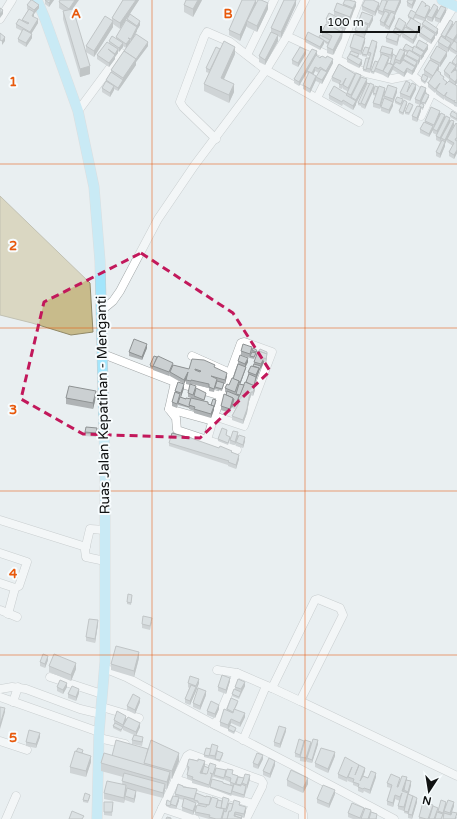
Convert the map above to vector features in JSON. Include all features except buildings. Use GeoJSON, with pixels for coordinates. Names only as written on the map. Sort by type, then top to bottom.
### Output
{"type":"FeatureCollection","features":[{"type":"Feature","properties":{"kind":"main road","name":"Ruas Jalan Kepatihan - Menganti"},"geometry":{"type":"LineString","coordinates":[[37,0],[78,111],[94,187],[100,261],[105,561],[104,668],[99,735],[98,819]]}},
{"type":"Feature","properties":{"kind":"main road"},"geometry":{"type":"LineString","coordinates":[[442,0],[456,7]]}},
{"type":"Feature","properties":{"kind":"street"},"geometry":{"type":"LineString","coordinates":[[0,19],[12,0]]}},
{"type":"Feature","properties":{"kind":"street"},"geometry":{"type":"LineString","coordinates":[[247,55],[274,0]]}},
{"type":"Feature","properties":{"kind":"street"},"geometry":{"type":"LineString","coordinates":[[101,311],[113,301],[120,292],[158,218],[194,166],[216,139],[266,70],[287,36],[305,0]]}},
{"type":"Feature","properties":{"kind":"street"},"geometry":{"type":"LineString","coordinates":[[317,98],[337,58],[359,0]]}},
{"type":"Feature","properties":{"kind":"street"},"geometry":{"type":"LineString","coordinates":[[287,36],[366,72],[392,79],[412,75],[456,7]]}},
{"type":"Feature","properties":{"kind":"street"},"geometry":{"type":"LineString","coordinates":[[216,139],[183,107],[180,102],[207,32],[230,42],[266,70],[359,122]]}},
{"type":"Feature","properties":{"kind":"street"},"geometry":{"type":"LineString","coordinates":[[78,111],[121,53]]}},
{"type":"Feature","properties":{"kind":"street"},"geometry":{"type":"LineString","coordinates":[[412,75],[432,92],[457,108]]}},
{"type":"Feature","properties":{"kind":"street"},"geometry":{"type":"LineString","coordinates":[[421,116],[432,92]]}},
{"type":"Feature","properties":{"kind":"street"},"geometry":{"type":"LineString","coordinates":[[169,408],[214,418],[244,426],[272,352],[242,342],[221,396],[214,418],[207,440]]}},
{"type":"Feature","properties":{"kind":"street"},"geometry":{"type":"LineString","coordinates":[[102,354],[175,382],[221,396]]}},
{"type":"Feature","properties":{"kind":"street"},"geometry":{"type":"LineString","coordinates":[[192,356],[230,373]]}},
{"type":"Feature","properties":{"kind":"street"},"geometry":{"type":"LineString","coordinates":[[175,382],[169,408],[176,418],[177,430],[237,450]]}},
{"type":"Feature","properties":{"kind":"street"},"geometry":{"type":"LineString","coordinates":[[0,520],[86,547]]}},
{"type":"Feature","properties":{"kind":"street"},"geometry":{"type":"LineString","coordinates":[[105,530],[90,529],[86,547],[86,557],[105,561]]}},
{"type":"Feature","properties":{"kind":"street"},"geometry":{"type":"LineString","coordinates":[[0,553],[27,562],[19,586],[15,588],[4,612],[17,617]]}},
{"type":"Feature","properties":{"kind":"street"},"geometry":{"type":"LineString","coordinates":[[0,583],[15,588]]}},
{"type":"Feature","properties":{"kind":"street"},"geometry":{"type":"LineString","coordinates":[[243,740],[315,600],[318,599],[340,608],[343,615],[300,701]]}},
{"type":"Feature","properties":{"kind":"street"},"geometry":{"type":"LineString","coordinates":[[104,668],[126,677],[215,726],[394,819]]}},
{"type":"Feature","properties":{"kind":"street"},"geometry":{"type":"LineString","coordinates":[[217,670],[237,674],[269,687],[457,776]]}},
{"type":"Feature","properties":{"kind":"street"},"geometry":{"type":"LineString","coordinates":[[215,726],[237,674]]}},
{"type":"Feature","properties":{"kind":"street"},"geometry":{"type":"LineString","coordinates":[[50,677],[102,694]]}},
{"type":"Feature","properties":{"kind":"street"},"geometry":{"type":"LineString","coordinates":[[0,689],[6,687],[18,687],[80,709],[139,718]]}},
{"type":"Feature","properties":{"kind":"street"},"geometry":{"type":"LineString","coordinates":[[13,702],[18,687]]}},
{"type":"Feature","properties":{"kind":"street"},"geometry":{"type":"LineString","coordinates":[[0,697],[99,735],[136,747]]}},
{"type":"Feature","properties":{"kind":"street"},"geometry":{"type":"LineString","coordinates":[[0,741],[27,750]]}},
{"type":"Feature","properties":{"kind":"street"},"geometry":{"type":"LineString","coordinates":[[157,819],[187,756],[190,754],[261,780],[263,783],[262,787],[246,819]]}},
{"type":"Feature","properties":{"kind":"street"},"geometry":{"type":"LineString","coordinates":[[176,779],[253,804]]}},
{"type":"Feature","properties":{"kind":"street"},"geometry":{"type":"LineString","coordinates":[[6,819],[16,796]]}},
{"type":"Feature","properties":{"kind":"street"},"geometry":{"type":"LineString","coordinates":[[278,800],[302,811],[302,819]]}},
{"type":"Feature","properties":{"kind":"street"},"geometry":{"type":"LineString","coordinates":[[162,808],[195,819]]}},
{"type":"Feature","properties":{"kind":"highlighted area"},"geometry":{"type":"Polygon","coordinates":[[[141,253],[233,313],[270,371],[200,438],[83,434],[21,399],[44,302],[141,253]]]}},
{"type":"Feature","properties":{"kind":"shaded area"},"geometry":{"type":"Polygon","coordinates":[[[0,196],[90,283],[93,332],[71,335],[0,315],[0,196]]]}}]}
